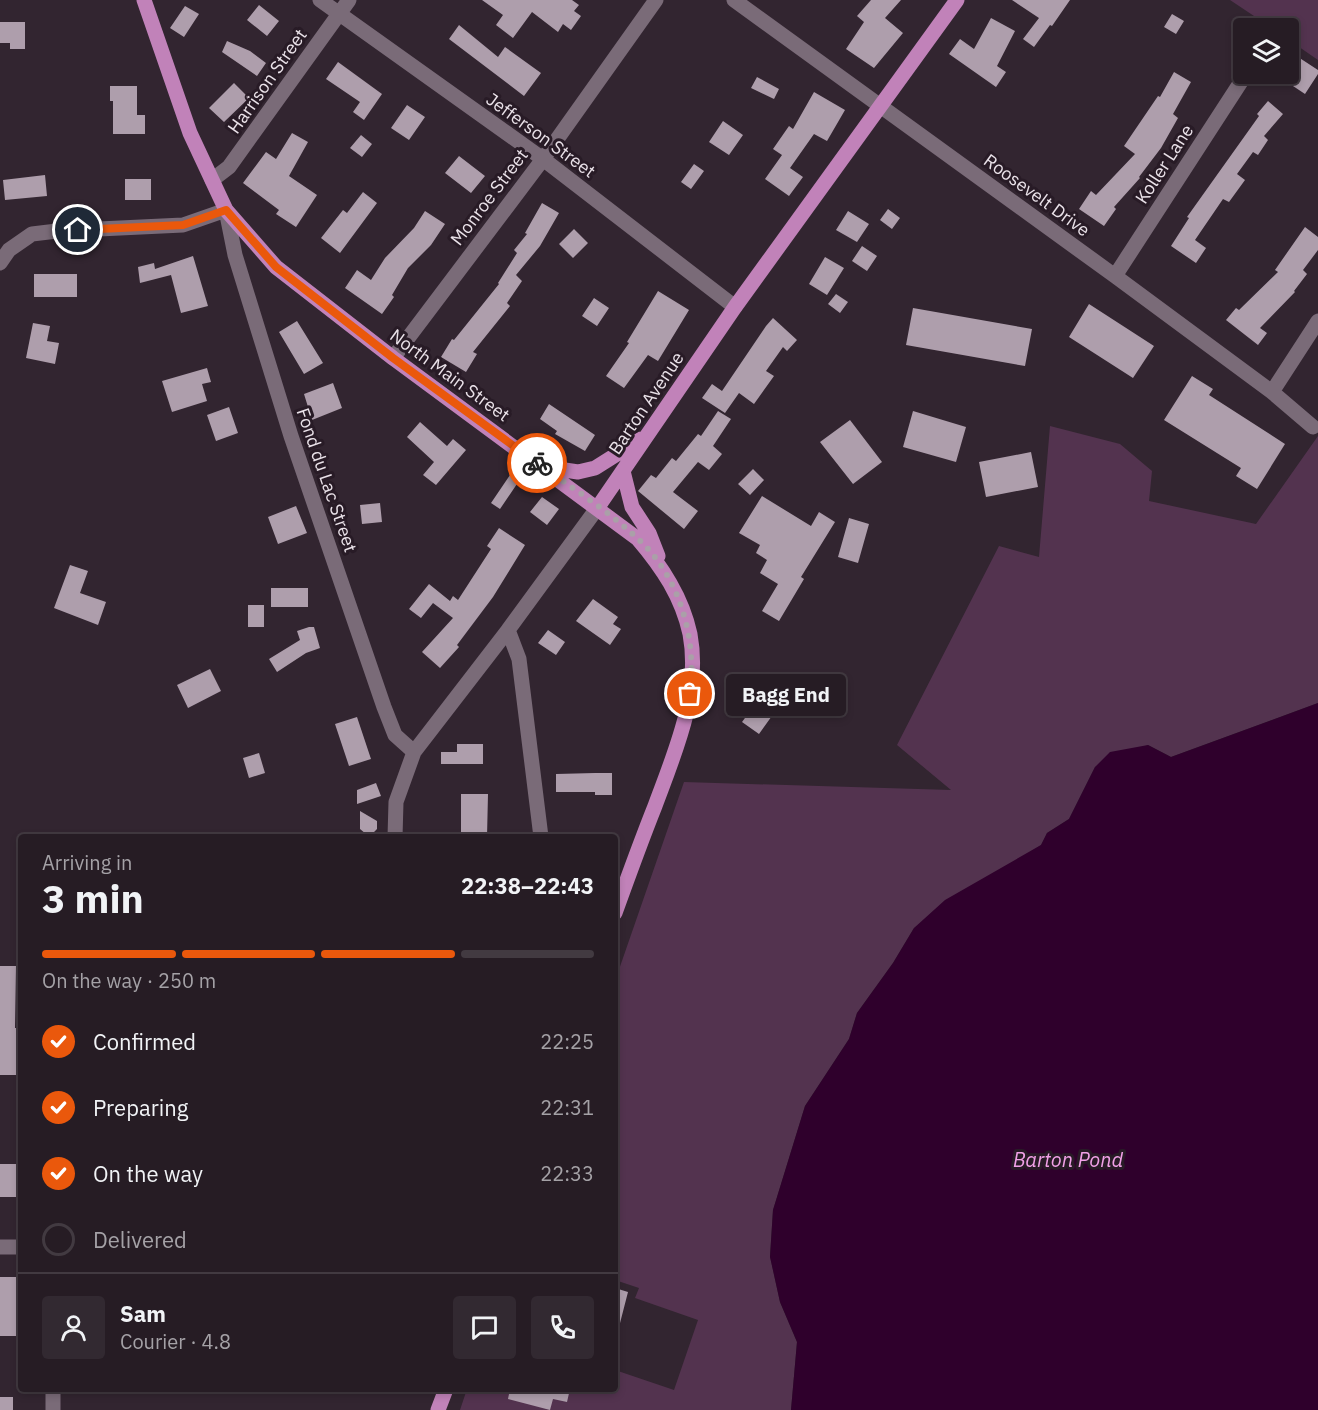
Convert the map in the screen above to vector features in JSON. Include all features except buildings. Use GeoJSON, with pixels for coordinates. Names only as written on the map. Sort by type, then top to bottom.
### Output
{"type":"FeatureCollection","features":[{"type":"Feature","properties":{"kind":"main road","name":"North Main Street"},"geometry":{"type":"LineString","coordinates":[[144,0],[190,133],[226,210],[276,267],[393,358],[639,539],[662,568],[677,596],[690,634],[692,677],[687,711],[618,905]]}},
{"type":"Feature","properties":{"kind":"main road","name":"Barton Avenue"},"geometry":{"type":"LineString","coordinates":[[598,507],[735,307],[957,0]]}},
{"type":"Feature","properties":{"kind":"main road"},"geometry":{"type":"LineString","coordinates":[[542,466],[578,472],[594,468],[647,436]]}},
{"type":"Feature","properties":{"kind":"main road"},"geometry":{"type":"LineString","coordinates":[[623,471],[632,507],[649,533],[662,568]]}},
{"type":"Feature","properties":{"kind":"main road"},"geometry":{"type":"LineString","coordinates":[[438,1410],[445,1392]]}},
{"type":"Feature","properties":{"kind":"street","name":"Jefferson Street"},"geometry":{"type":"LineString","coordinates":[[320,0],[543,159],[735,307]]}},
{"type":"Feature","properties":{"kind":"street","name":"Harrison Street"},"geometry":{"type":"LineString","coordinates":[[212,180],[230,167],[349,0]]}},
{"type":"Feature","properties":{"kind":"street","name":"Monroe Street"},"geometry":{"type":"LineString","coordinates":[[393,358],[543,159],[656,0]]}},
{"type":"Feature","properties":{"kind":"street","name":"Roosevelt Drive"},"geometry":{"type":"LineString","coordinates":[[734,0],[1115,276],[1272,392],[1313,427]]}},
{"type":"Feature","properties":{"kind":"street","name":"Koller Lane"},"geometry":{"type":"LineString","coordinates":[[1115,276],[1240,84]]}},
{"type":"Feature","properties":{"kind":"street"},"geometry":{"type":"LineString","coordinates":[[0,263],[9,250],[32,234],[183,225],[226,210]]}},
{"type":"Feature","properties":{"kind":"street","name":"Fond du Lac Street"},"geometry":{"type":"LineString","coordinates":[[226,210],[235,255],[291,436],[384,707],[396,735],[414,752]]}},
{"type":"Feature","properties":{"kind":"street"},"geometry":{"type":"LineString","coordinates":[[1272,392],[1318,321]]}},
{"type":"Feature","properties":{"kind":"street","name":"Barton Avenue"},"geometry":{"type":"LineString","coordinates":[[395,834],[396,802],[414,752],[508,630],[598,507]]}},
{"type":"Feature","properties":{"kind":"street"},"geometry":{"type":"LineString","coordinates":[[508,630],[519,660],[541,834]]}},
{"type":"Feature","properties":{"kind":"street"},"geometry":{"type":"LineString","coordinates":[[0,1247],[18,1248]]}},
{"type":"Feature","properties":{"kind":"street"},"geometry":{"type":"LineString","coordinates":[[53,1392],[53,1410]]}},
{"type":"Feature","properties":{"kind":"shaded area"},"geometry":{"type":"Polygon","coordinates":[[[1230,0],[1318,0],[1318,60],[1299,47],[1299,18],[1257,18],[1230,0]]]}},
{"type":"Feature","properties":{"kind":"shaded area"},"geometry":{"type":"Polygon","coordinates":[[[1050,426],[1120,444],[1152,471],[1149,501],[1256,524],[1318,436],[1318,703],[1171,757],[1148,745],[1095,767],[1069,819],[1047,833],[1041,845],[914,928],[893,963],[857,1013],[849,1039],[805,1106],[773,1210],[770,1256],[780,1302],[797,1342],[791,1410],[460,1410],[466,1392],[618,1392],[618,1371],[674,1390],[698,1320],[635,1298],[639,1288],[618,1281],[618,1203],[620,1197],[618,1197],[618,972],[684,782],[951,790],[897,745],[999,546],[1039,557],[1050,426]]]}},
{"type":"Feature","properties":{"kind":"water","name":"Barton Pond"},"geometry":{"type":"Polygon","coordinates":[[[1318,703],[1318,1410],[791,1410],[797,1342],[780,1302],[770,1257],[773,1210],[805,1106],[849,1039],[857,1013],[893,963],[914,928],[945,900],[1041,845],[1047,833],[1069,819],[1095,767],[1110,752],[1148,745],[1171,757],[1318,703]]]}},
{"type":"Feature","properties":{"kind":"way so far"},"geometry":{"type":"LineString","coordinates":[[537,463],[639,539],[662,568],[677,596],[690,634],[692,677],[690,694]]}},
{"type":"Feature","properties":{"kind":"place","name":"Bagg End"},"geometry":{"type":"Point","coordinates":[690,694]}},
{"type":"Feature","properties":{"kind":"route"},"geometry":{"type":"LineString","coordinates":[[78,230],[183,225],[226,210],[276,267],[393,358],[537,463]]}}]}
